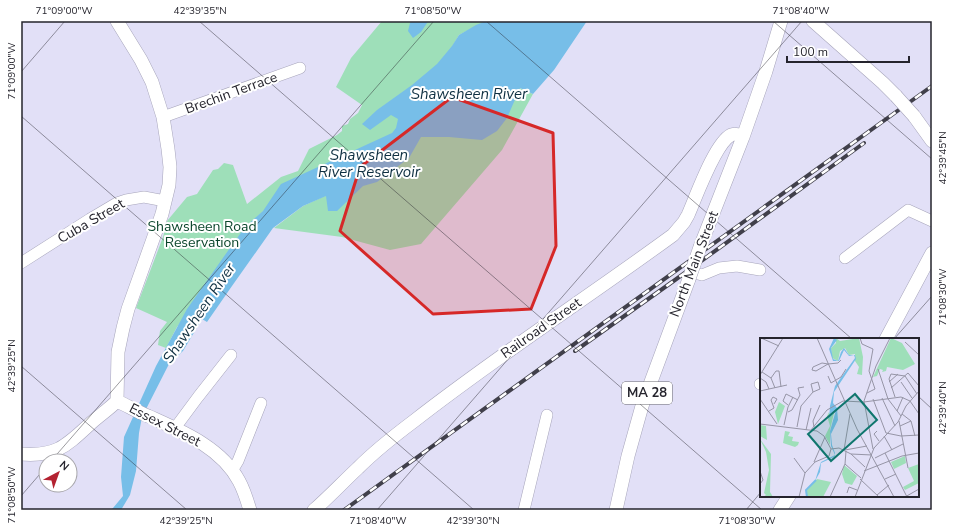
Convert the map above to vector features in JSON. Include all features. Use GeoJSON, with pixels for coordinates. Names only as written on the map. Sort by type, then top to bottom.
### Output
{"type":"FeatureCollection","features":[{"type":"Feature","properties":{"kind":"main road"},"geometry":{"type":"LineString","coordinates":[[21,454],[42,454],[60,449],[77,437],[92,422],[123,404],[118,352],[122,328],[155,235],[169,186],[170,167],[163,117],[152,82],[118,21]]}},
{"type":"Feature","properties":{"kind":"main road","name":"North Main Street"},"geometry":{"type":"LineString","coordinates":[[616,510],[628,456],[642,406],[700,247],[743,136],[766,70],[780,21]]}},
{"type":"Feature","properties":{"kind":"main road"},"geometry":{"type":"LineString","coordinates":[[813,21],[884,83],[914,116],[932,141]]}},
{"type":"Feature","properties":{"kind":"main road","name":"Railroad Street"},"geometry":{"type":"LineString","coordinates":[[314,510],[382,446],[438,402],[673,235],[688,215],[712,160],[724,141],[730,135],[735,134],[743,136]]}},
{"type":"Feature","properties":{"kind":"main road"},"geometry":{"type":"LineString","coordinates":[[887,338],[932,253]]}},
{"type":"Feature","properties":{"kind":"main road","name":"Essex Street"},"geometry":{"type":"LineString","coordinates":[[123,404],[191,436],[218,456],[239,481],[250,510]]}},
{"type":"Feature","properties":{"kind":"main road"},"geometry":{"type":"LineString","coordinates":[[780,510],[788,497]]}},
{"type":"Feature","properties":{"kind":"street","name":"Brechin Terrace"},"geometry":{"type":"LineString","coordinates":[[163,117],[300,68]]}},
{"type":"Feature","properties":{"kind":"street","name":"Cuba Street"},"geometry":{"type":"LineString","coordinates":[[21,263],[117,203],[144,197],[165,200]]}},
{"type":"Feature","properties":{"kind":"street"},"geometry":{"type":"LineString","coordinates":[[845,258],[908,210],[932,221]]}},
{"type":"Feature","properties":{"kind":"street"},"geometry":{"type":"LineString","coordinates":[[690,275],[702,275],[719,268],[737,266],[760,270]]}},
{"type":"Feature","properties":{"kind":"street"},"geometry":{"type":"LineString","coordinates":[[175,428],[231,355]]}},
{"type":"Feature","properties":{"kind":"street"},"geometry":{"type":"LineString","coordinates":[[232,471],[238,461],[261,403]]}},
{"type":"Feature","properties":{"kind":"street"},"geometry":{"type":"LineString","coordinates":[[524,510],[547,415]]}},
{"type":"Feature","properties":{"kind":"highlighted area"},"geometry":{"type":"Polygon","coordinates":[[[452,97],[553,133],[556,246],[531,309],[433,314],[340,231],[360,167],[452,97]]]}},
{"type":"Feature","properties":{"kind":"green space","name":"Shawsheen Road Reservation"},"geometry":{"type":"Polygon","coordinates":[[[382,21],[486,21],[459,35],[414,113],[386,139],[277,198],[252,222],[239,245],[177,327],[166,348],[158,345],[160,331],[167,322],[136,308],[163,237],[167,221],[187,197],[197,194],[213,170],[218,169],[224,163],[233,165],[247,204],[281,177],[298,171],[309,149],[342,131],[342,126],[348,124],[350,119],[358,113],[362,105],[336,87],[351,58],[382,21]]]}},
{"type":"Feature","properties":{"kind":"green space"},"geometry":{"type":"Polygon","coordinates":[[[505,81],[533,94],[502,150],[421,244],[390,250],[342,237],[274,228],[303,206],[327,195],[432,116],[505,81]]]}},
{"type":"Feature","properties":{"kind":"water"},"geometry":{"type":"Polygon","coordinates":[[[412,21],[431,21],[427,23],[421,32],[413,38],[408,31],[412,21]]]}},
{"type":"Feature","properties":{"kind":"water","name":"Shawsheen River"},"geometry":{"type":"Polygon","coordinates":[[[486,21],[587,21],[554,70],[533,94],[520,88],[507,118],[497,131],[482,140],[449,137],[421,137],[409,158],[377,182],[363,186],[337,211],[328,211],[326,196],[303,206],[273,228],[207,322],[202,319],[183,351],[169,364],[142,417],[139,433],[136,471],[130,495],[121,510],[111,510],[123,496],[121,477],[124,437],[156,366],[187,309],[245,227],[263,211],[281,184],[392,133],[396,128],[398,119],[391,115],[370,130],[362,124],[377,110],[412,85],[437,64],[459,35],[486,21]]]}},
{"type":"Feature","properties":{"kind":"railway"},"geometry":{"type":"LineString","coordinates":[[344,510],[932,86]]}},
{"type":"Feature","properties":{"kind":"railway"},"geometry":{"type":"LineString","coordinates":[[575,351],[864,143]]}},
{"type":"Feature","properties":{"kind":"water label","name":"Shawsheen River Reservoir"},"geometry":{"type":"Point","coordinates":[369,164]}}]}
